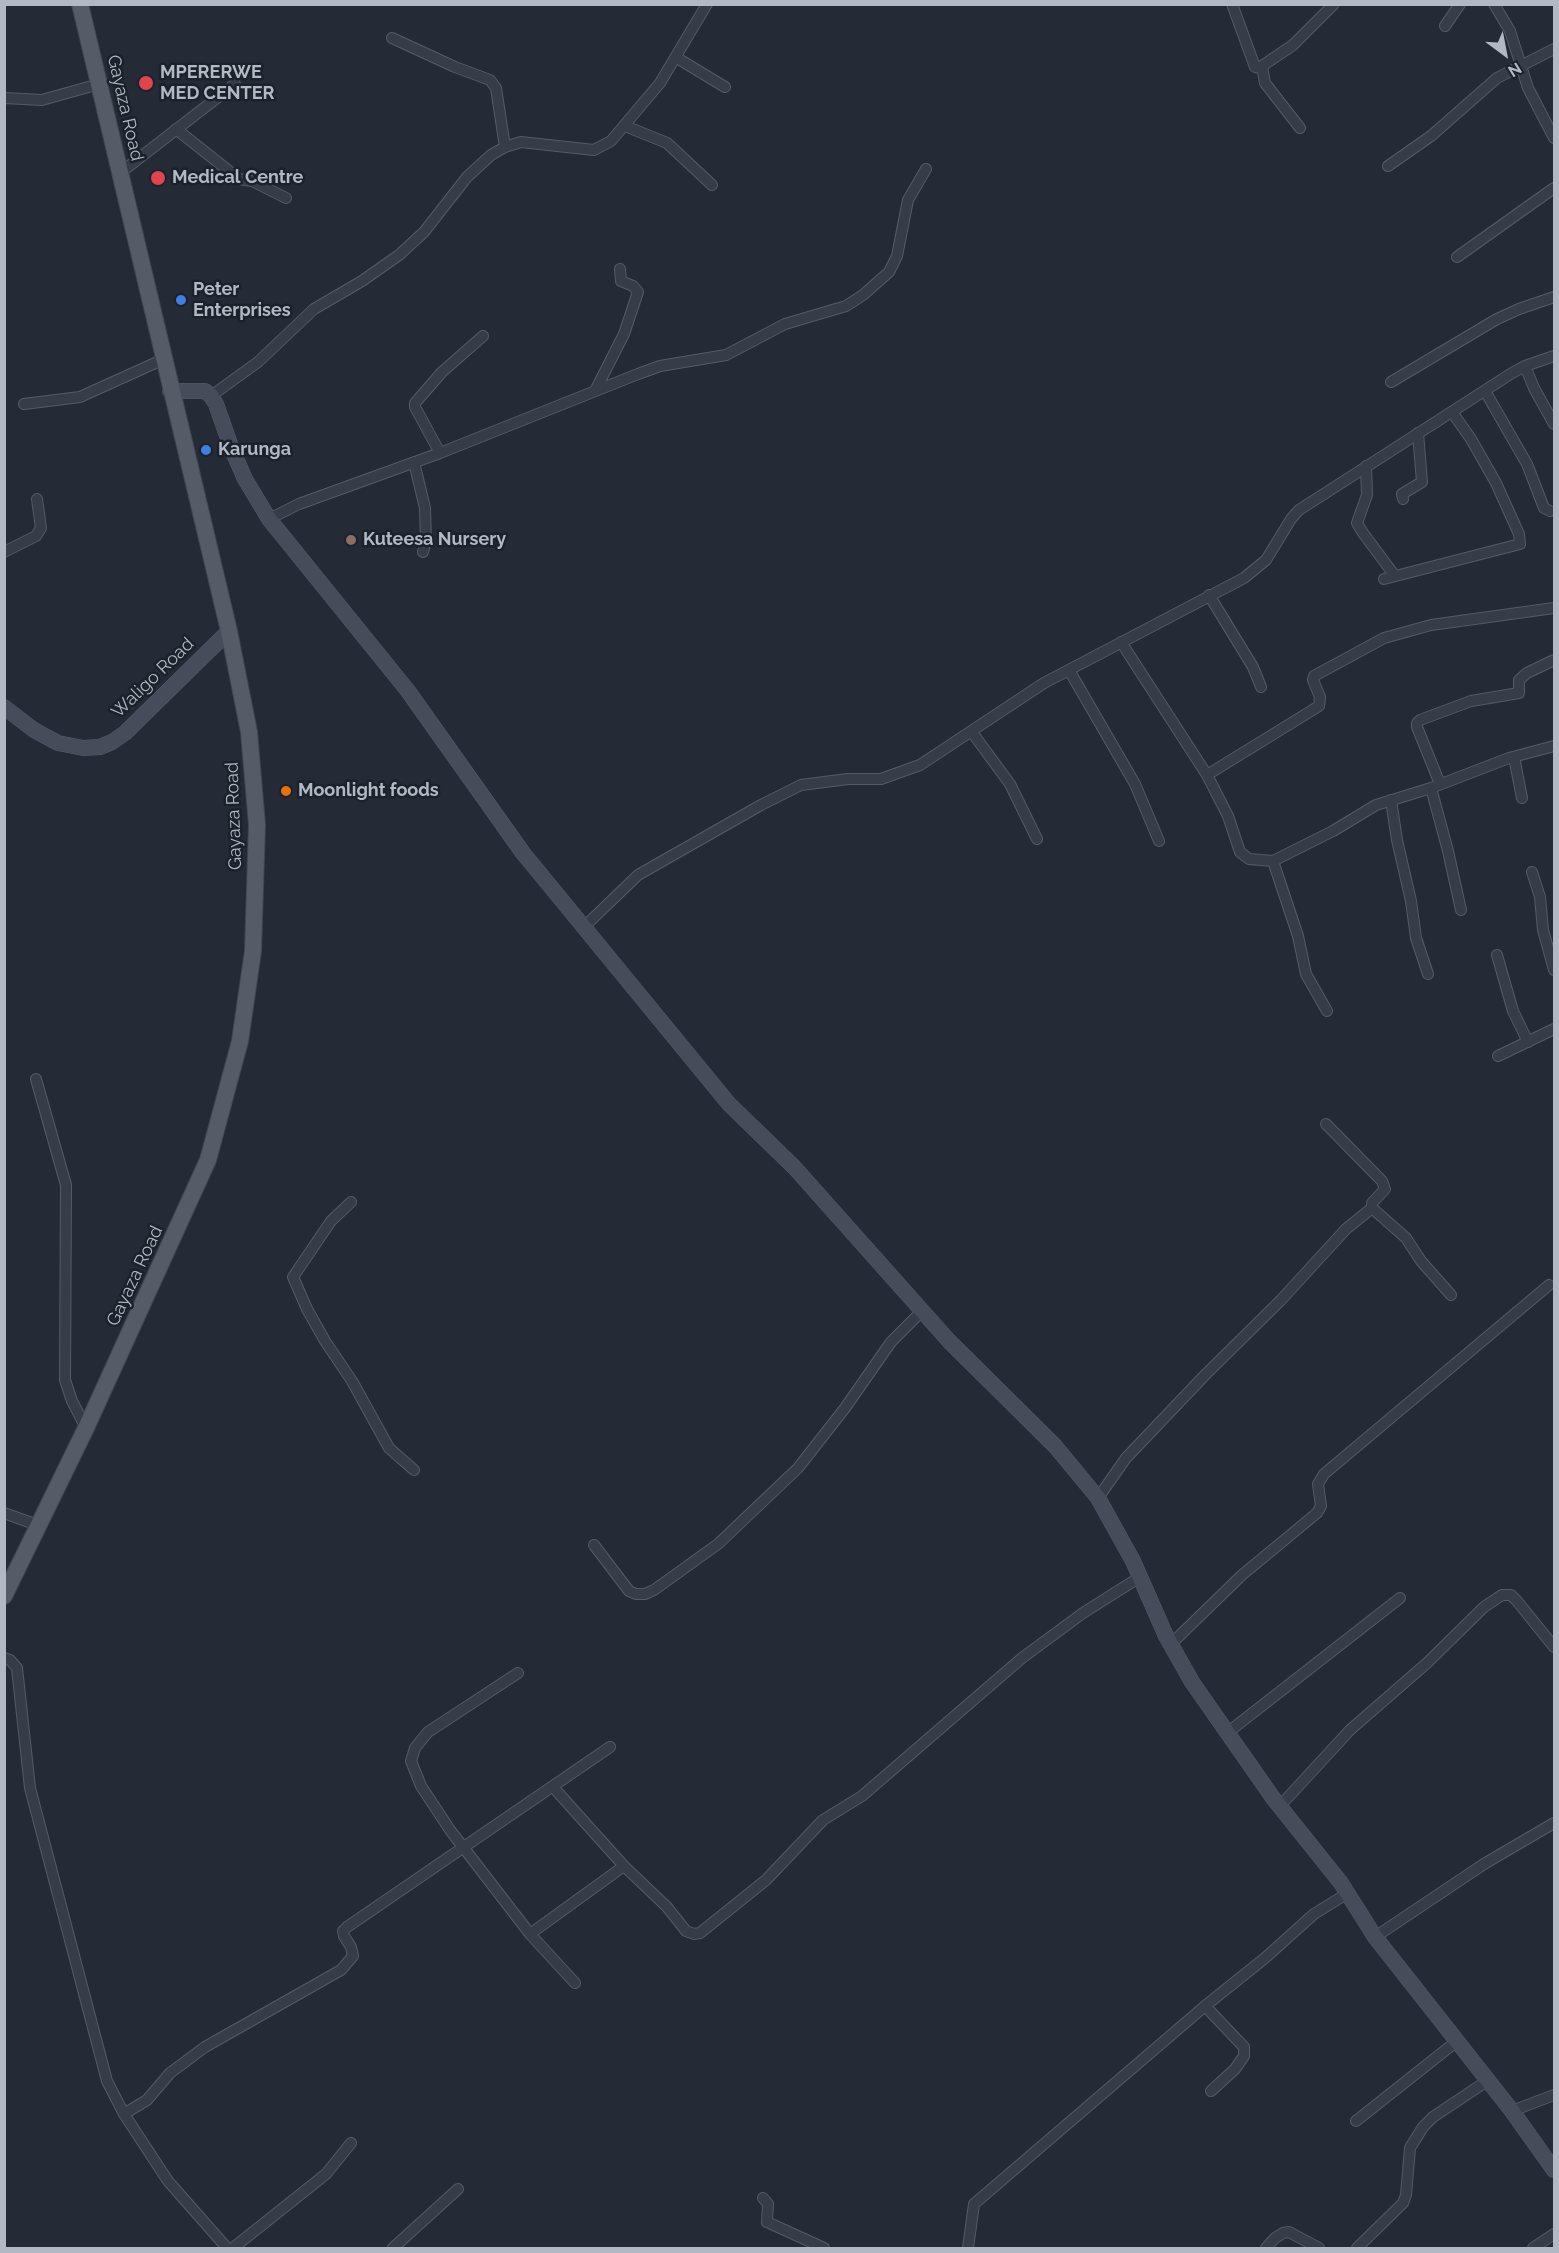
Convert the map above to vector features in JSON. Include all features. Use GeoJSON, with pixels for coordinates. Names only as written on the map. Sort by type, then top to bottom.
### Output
{"type":"FeatureCollection","features":[{"type":"Feature","properties":{"kind":"main road","name":"Gayaza Road"},"geometry":{"type":"LineString","coordinates":[[4,1596],[86,1428],[208,1160],[240,1041],[253,951],[257,825],[249,732],[229,631],[170,391],[80,4]]}},
{"type":"Feature","properties":{"kind":"street"},"geometry":{"type":"LineString","coordinates":[[211,396],[258,362],[314,309],[362,281],[399,255],[435,220],[466,177],[491,155],[521,142],[594,150],[611,141],[660,83],[677,58],[707,4]]}},
{"type":"Feature","properties":{"kind":"street"},"geometry":{"type":"LineString","coordinates":[[1232,4],[1255,67],[1262,67],[1293,45],[1334,4]]}},
{"type":"Feature","properties":{"kind":"street"},"geometry":{"type":"LineString","coordinates":[[1445,26],[1460,4]]}},
{"type":"Feature","properties":{"kind":"street"},"geometry":{"type":"LineString","coordinates":[[1494,4],[1510,31],[1528,88],[1554,138]]}},
{"type":"Feature","properties":{"kind":"street"},"geometry":{"type":"LineString","coordinates":[[392,38],[489,80],[496,88],[505,147]]}},
{"type":"Feature","properties":{"kind":"street"},"geometry":{"type":"LineString","coordinates":[[1388,166],[1431,136],[1497,78],[1554,49]]}},
{"type":"Feature","properties":{"kind":"street"},"geometry":{"type":"LineString","coordinates":[[677,58],[725,87]]}},
{"type":"Feature","properties":{"kind":"street"},"geometry":{"type":"LineString","coordinates":[[1262,67],[1265,83],[1300,128]]}},
{"type":"Feature","properties":{"kind":"street"},"geometry":{"type":"LineString","coordinates":[[4,99],[42,100],[99,84]]}},
{"type":"Feature","properties":{"kind":"street"},"geometry":{"type":"LineString","coordinates":[[120,173],[235,84]]}},
{"type":"Feature","properties":{"kind":"street"},"geometry":{"type":"LineString","coordinates":[[625,126],[667,143],[712,185]]}},
{"type":"Feature","properties":{"kind":"street"},"geometry":{"type":"LineString","coordinates":[[176,129],[239,179],[252,181],[286,198]]}},
{"type":"Feature","properties":{"kind":"street"},"geometry":{"type":"LineString","coordinates":[[269,519],[299,504],[440,453],[660,366],[726,355],[785,324],[846,306],[889,273],[897,256],[908,200],[926,170]]}},
{"type":"Feature","properties":{"kind":"street"},"geometry":{"type":"LineString","coordinates":[[1457,257],[1554,188]]}},
{"type":"Feature","properties":{"kind":"street"},"geometry":{"type":"LineString","coordinates":[[595,391],[624,334],[638,292],[633,286],[621,281],[620,269]]}},
{"type":"Feature","properties":{"kind":"street"},"geometry":{"type":"LineString","coordinates":[[1391,382],[1497,319],[1554,297]]}},
{"type":"Feature","properties":{"kind":"street"},"geometry":{"type":"LineString","coordinates":[[440,453],[415,403],[442,372],[483,336]]}},
{"type":"Feature","properties":{"kind":"street"},"geometry":{"type":"LineString","coordinates":[[584,927],[638,874],[761,805],[801,785],[848,779],[881,779],[920,765],[1044,683],[1244,578],[1257,569],[1299,510],[1525,366],[1554,356]]}},
{"type":"Feature","properties":{"kind":"street"},"geometry":{"type":"LineString","coordinates":[[24,404],[80,397],[164,359]]}},
{"type":"Feature","properties":{"kind":"street"},"geometry":{"type":"LineString","coordinates":[[1525,366],[1554,424]]}},
{"type":"Feature","properties":{"kind":"street"},"geometry":{"type":"LineString","coordinates":[[170,391],[205,391],[211,396],[245,479],[269,519],[389,665],[523,853],[729,1104],[794,1167],[922,1311],[1055,1446],[1098,1498],[1192,1682],[1280,1806],[1348,1893],[1375,1937],[1512,2111],[1554,2170]]}},
{"type":"Feature","properties":{"kind":"street"},"geometry":{"type":"LineString","coordinates":[[1485,391],[1527,464],[1544,508],[1550,511]]}},
{"type":"Feature","properties":{"kind":"street"},"geometry":{"type":"LineString","coordinates":[[1384,579],[1520,544],[1519,534],[1496,483],[1472,439],[1452,412]]}},
{"type":"Feature","properties":{"kind":"street"},"geometry":{"type":"LineString","coordinates":[[1403,499],[1402,494],[1422,483],[1418,433]]}},
{"type":"Feature","properties":{"kind":"street"},"geometry":{"type":"LineString","coordinates":[[414,462],[425,508],[426,541],[423,552]]}},
{"type":"Feature","properties":{"kind":"street"},"geometry":{"type":"LineString","coordinates":[[1366,466],[1367,495],[1357,524],[1395,576]]}},
{"type":"Feature","properties":{"kind":"street"},"geometry":{"type":"LineString","coordinates":[[4,552],[36,536],[41,528],[37,500]]}},
{"type":"Feature","properties":{"kind":"street"},"geometry":{"type":"LineString","coordinates":[[1209,595],[1253,667],[1261,687]]}},
{"type":"Feature","properties":{"kind":"street"},"geometry":{"type":"LineString","coordinates":[[1207,775],[1319,706],[1320,697],[1313,680],[1314,676],[1384,638],[1431,625],[1554,608]]}},
{"type":"Feature","properties":{"kind":"street","name":"Waligo Road"},"geometry":{"type":"LineString","coordinates":[[4,707],[34,730],[58,743],[83,748],[100,747],[125,733],[229,631]]}},
{"type":"Feature","properties":{"kind":"street"},"geometry":{"type":"LineString","coordinates":[[1120,642],[1207,775],[1228,816],[1240,852],[1249,859],[1273,861],[1333,831],[1376,805],[1514,757],[1554,746]]}},
{"type":"Feature","properties":{"kind":"street"},"geometry":{"type":"LineString","coordinates":[[1461,910],[1435,786],[1417,723],[1471,701],[1519,693],[1519,680],[1527,673],[1554,660]]}},
{"type":"Feature","properties":{"kind":"street"},"geometry":{"type":"LineString","coordinates":[[1069,670],[1135,784],[1159,841]]}},
{"type":"Feature","properties":{"kind":"street"},"geometry":{"type":"LineString","coordinates":[[971,730],[1010,784],[1037,839]]}},
{"type":"Feature","properties":{"kind":"street"},"geometry":{"type":"LineString","coordinates":[[1514,757],[1522,798]]}},
{"type":"Feature","properties":{"kind":"street"},"geometry":{"type":"LineString","coordinates":[[1391,800],[1416,938],[1428,974]]}},
{"type":"Feature","properties":{"kind":"street"},"geometry":{"type":"LineString","coordinates":[[1273,861],[1298,936],[1306,974],[1327,1011]]}},
{"type":"Feature","properties":{"kind":"street"},"geometry":{"type":"LineString","coordinates":[[1532,872],[1540,897],[1543,930],[1554,970]]}},
{"type":"Feature","properties":{"kind":"street"},"geometry":{"type":"LineString","coordinates":[[1497,955],[1513,1011],[1528,1042]]}},
{"type":"Feature","properties":{"kind":"street"},"geometry":{"type":"LineString","coordinates":[[1498,1056],[1554,1029]]}},
{"type":"Feature","properties":{"kind":"street"},"geometry":{"type":"LineString","coordinates":[[36,1079],[66,1185],[65,1380],[72,1401],[86,1428]]}},
{"type":"Feature","properties":{"kind":"street"},"geometry":{"type":"LineString","coordinates":[[1098,1498],[1126,1458],[1281,1300],[1346,1229],[1372,1208],[1372,1203],[1385,1189],[1382,1181],[1326,1124]]}},
{"type":"Feature","properties":{"kind":"street"},"geometry":{"type":"LineString","coordinates":[[351,1202],[331,1221],[292,1277],[325,1341],[352,1381],[390,1448],[414,1470]]}},
{"type":"Feature","properties":{"kind":"street"},"geometry":{"type":"LineString","coordinates":[[1372,1208],[1406,1238],[1421,1261],[1451,1295]]}},
{"type":"Feature","properties":{"kind":"street"},"geometry":{"type":"LineString","coordinates":[[1171,1644],[1242,1575],[1317,1512],[1321,1506],[1318,1484],[1324,1474],[1549,1285]]}},
{"type":"Feature","properties":{"kind":"street"},"geometry":{"type":"LineString","coordinates":[[594,1545],[629,1591],[645,1594],[718,1544],[798,1468],[845,1408],[891,1342],[922,1311]]}},
{"type":"Feature","properties":{"kind":"street"},"geometry":{"type":"LineString","coordinates":[[4,1513],[40,1526]]}},
{"type":"Feature","properties":{"kind":"street"},"geometry":{"type":"LineString","coordinates":[[553,1787],[624,1866],[667,1907],[687,1931],[694,1934],[700,1933],[766,1880],[823,1820],[862,1796],[1022,1658],[1083,1613],[1140,1577]]}},
{"type":"Feature","properties":{"kind":"street"},"geometry":{"type":"LineString","coordinates":[[1280,1806],[1350,1730],[1427,1663],[1484,1607],[1502,1595],[1511,1595],[1554,1647]]}},
{"type":"Feature","properties":{"kind":"street"},"geometry":{"type":"LineString","coordinates":[[1227,1733],[1400,1598]]}},
{"type":"Feature","properties":{"kind":"street"},"geometry":{"type":"LineString","coordinates":[[4,1658],[10,1660],[17,1668],[30,1788],[107,2081],[124,2114],[168,2181],[227,2248]]}},
{"type":"Feature","properties":{"kind":"street"},"geometry":{"type":"LineString","coordinates":[[518,1673],[428,1732],[415,1748],[411,1761],[415,1775],[464,1849],[530,1934],[575,1983]]}},
{"type":"Feature","properties":{"kind":"street"},"geometry":{"type":"LineString","coordinates":[[124,2114],[147,2100],[170,2073],[205,2047],[340,1970],[353,1956],[351,1947],[344,1936],[343,1931],[347,1927],[610,1748]]}},
{"type":"Feature","properties":{"kind":"street"},"geometry":{"type":"LineString","coordinates":[[1375,1937],[1484,1864],[1554,1823]]}},
{"type":"Feature","properties":{"kind":"street"},"geometry":{"type":"LineString","coordinates":[[530,1934],[624,1866]]}},
{"type":"Feature","properties":{"kind":"street"},"geometry":{"type":"LineString","coordinates":[[968,2248],[974,2204],[1314,1914],[1348,1893]]}},
{"type":"Feature","properties":{"kind":"street"},"geometry":{"type":"LineString","coordinates":[[1205,2006],[1244,2047],[1244,2056],[1235,2069],[1211,2091]]}},
{"type":"Feature","properties":{"kind":"street"},"geometry":{"type":"LineString","coordinates":[[1356,2121],[1457,2040]]}},
{"type":"Feature","properties":{"kind":"street"},"geometry":{"type":"LineString","coordinates":[[1357,2248],[1403,2203],[1406,2195],[1410,2148],[1423,2127],[1433,2117],[1487,2081]]}},
{"type":"Feature","properties":{"kind":"street"},"geometry":{"type":"LineString","coordinates":[[1512,2111],[1554,2095]]}},
{"type":"Feature","properties":{"kind":"street"},"geometry":{"type":"LineString","coordinates":[[233,2248],[319,2181],[351,2143]]}},
{"type":"Feature","properties":{"kind":"street"},"geometry":{"type":"LineString","coordinates":[[393,2248],[458,2189]]}},
{"type":"Feature","properties":{"kind":"street"},"geometry":{"type":"LineString","coordinates":[[763,2198],[768,2204],[767,2222],[824,2248]]}},
{"type":"Feature","properties":{"kind":"street"},"geometry":{"type":"LineString","coordinates":[[1266,2248],[1275,2238],[1289,2232],[1319,2248]]}},
{"type":"Feature","properties":{"kind":"street"},"geometry":{"type":"LineString","coordinates":[[1533,2248],[1554,2235]]}},
{"type":"Feature","properties":{"kind":"place","name":"MPERERWE MED CENTER"},"geometry":{"type":"Point","coordinates":[146,83]}},
{"type":"Feature","properties":{"kind":"place","name":"Medical Centre"},"geometry":{"type":"Point","coordinates":[158,178]}},
{"type":"Feature","properties":{"kind":"place","name":"Peter Enterprises"},"geometry":{"type":"Point","coordinates":[181,300]}},
{"type":"Feature","properties":{"kind":"place","name":"Karunga"},"geometry":{"type":"Point","coordinates":[206,450]}},
{"type":"Feature","properties":{"kind":"place","name":"Kuteesa Nursery"},"geometry":{"type":"Point","coordinates":[351,540]}},
{"type":"Feature","properties":{"kind":"place","name":"Moonlight foods"},"geometry":{"type":"Point","coordinates":[286,791]}}]}
